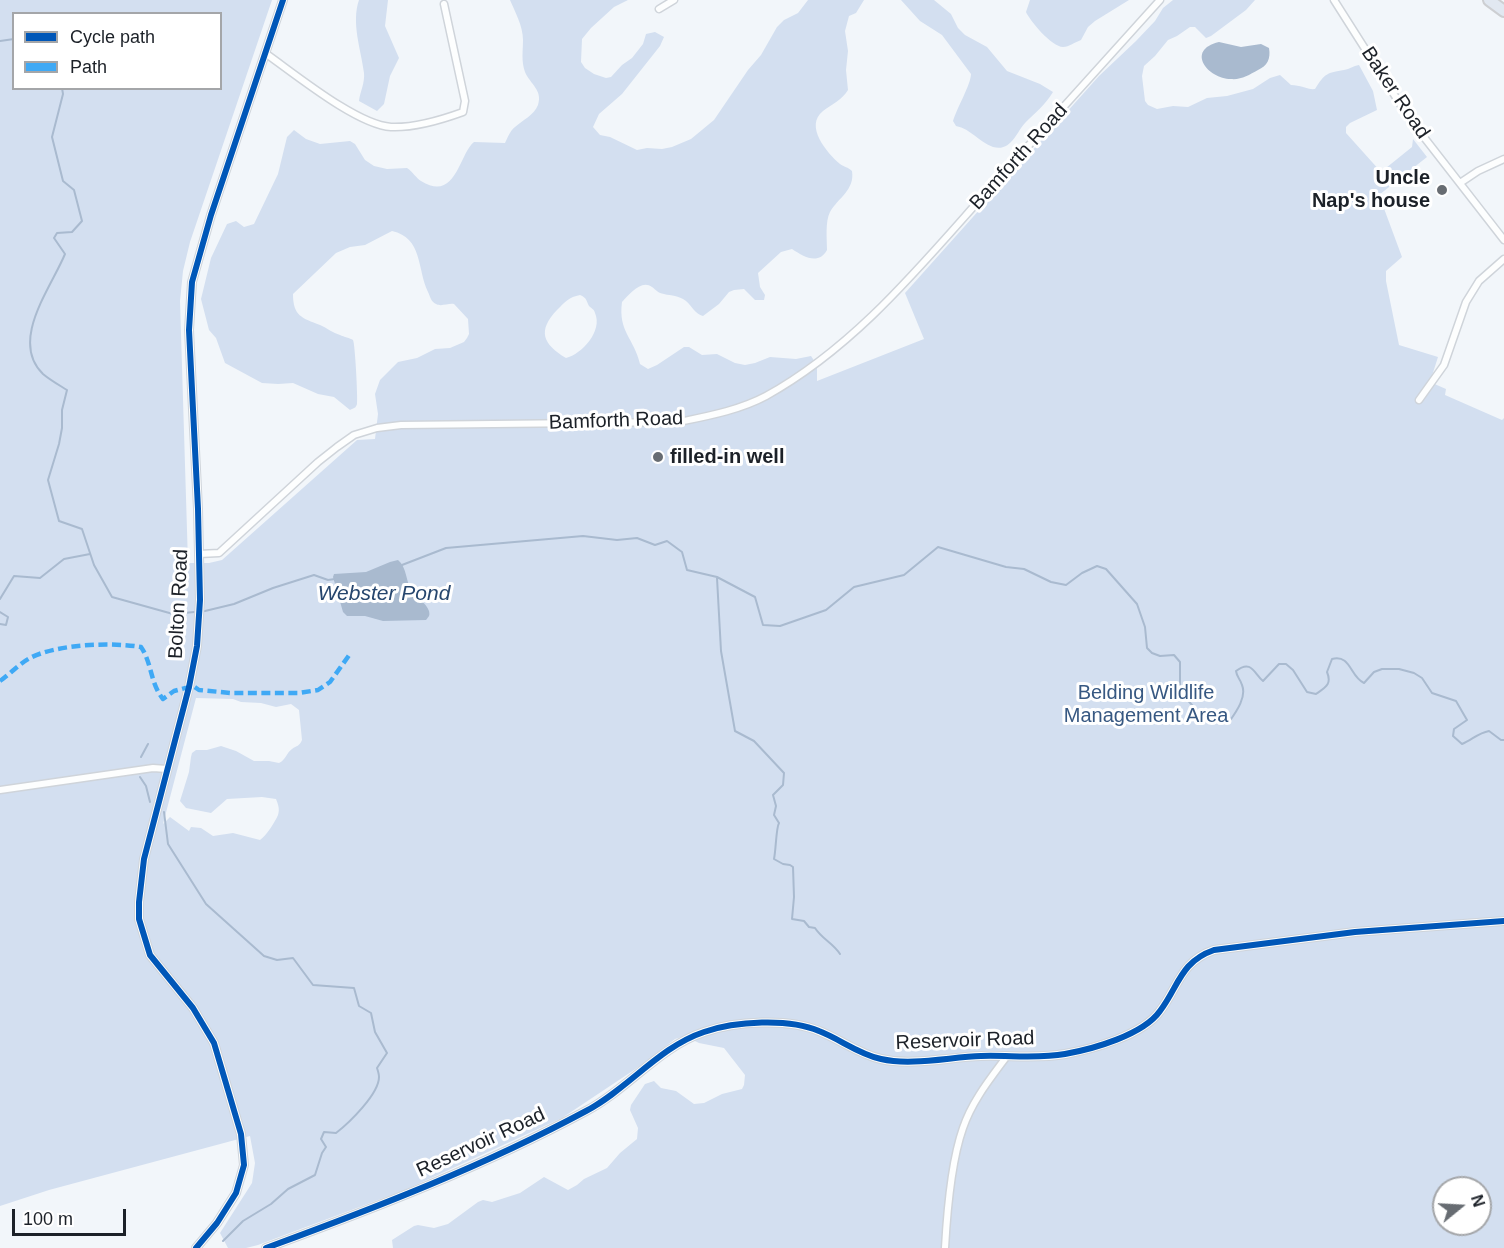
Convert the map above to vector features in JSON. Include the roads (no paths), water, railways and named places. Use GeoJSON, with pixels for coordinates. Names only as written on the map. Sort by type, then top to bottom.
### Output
{"type":"FeatureCollection","features":[{"type":"Feature","properties":{"kind":"highway"},"geometry":{"type":"LineString","coordinates":[[1489,0],[1504,11]]}},
{"type":"Feature","properties":{"kind":"street","name":"Bolton Road"},"geometry":{"type":"LineString","coordinates":[[196,1248],[217,1223],[236,1192],[244,1165],[241,1134],[214,1042],[193,1008],[150,955],[139,919],[144,859],[190,685],[199,623],[199,554],[189,330],[192,282],[211,215],[283,0]]}},
{"type":"Feature","properties":{"kind":"street"},"geometry":{"type":"LineString","coordinates":[[659,9],[674,0]]}},
{"type":"Feature","properties":{"kind":"street","name":"Bamforth Road"},"geometry":{"type":"LineString","coordinates":[[199,554],[219,553],[318,462],[354,435],[377,428],[401,425],[679,422],[719,414],[764,397],[838,347],[870,318],[938,247],[1160,0]]}},
{"type":"Feature","properties":{"kind":"street","name":"Baker Road"},"geometry":{"type":"LineString","coordinates":[[1334,0],[1409,118],[1504,240]]}},
{"type":"Feature","properties":{"kind":"street"},"geometry":{"type":"LineString","coordinates":[[265,54],[349,111],[374,124],[391,127],[408,126],[452,116],[463,112],[465,102],[444,4]]}},
{"type":"Feature","properties":{"kind":"street"},"geometry":{"type":"LineString","coordinates":[[1460,183],[1478,171],[1504,159]]}},
{"type":"Feature","properties":{"kind":"street"},"geometry":{"type":"LineString","coordinates":[[1419,400],[1444,365],[1466,302],[1479,281],[1504,259]]}},
{"type":"Feature","properties":{"kind":"street"},"geometry":{"type":"LineString","coordinates":[[0,790],[153,768],[167,769]]}},
{"type":"Feature","properties":{"kind":"street","name":"Reservoir Road"},"geometry":{"type":"LineString","coordinates":[[266,1248],[434,1184],[554,1128],[596,1106],[683,1041],[725,1026],[799,1024],[816,1029],[861,1053],[882,1060],[1062,1055],[1106,1043],[1145,1025],[1159,1013],[1185,969],[1199,956],[1214,950],[1355,932],[1504,921]]}},
{"type":"Feature","properties":{"kind":"street"},"geometry":{"type":"LineString","coordinates":[[945,1248],[950,1192],[962,1128],[977,1098],[1007,1056]]}},
{"type":"Feature","properties":{"kind":"water"},"geometry":{"type":"Polygon","coordinates":[[[1219,42],[1241,47],[1261,44],[1269,48],[1268,62],[1245,77],[1222,78],[1208,69],[1202,57],[1203,51],[1219,42]]]}},
{"type":"Feature","properties":{"kind":"water","name":"Webster Pond"},"geometry":{"type":"Polygon","coordinates":[[[398,560],[412,592],[428,608],[429,615],[426,620],[383,621],[365,616],[347,616],[343,612],[334,574],[366,572],[398,560]]]}},
{"type":"Feature","properties":{"kind":"waterway"},"geometry":{"type":"LineString","coordinates":[[0,41],[12,39]]}},
{"type":"Feature","properties":{"kind":"waterway"},"geometry":{"type":"LineString","coordinates":[[62,90],[52,137],[63,181],[74,190],[82,221],[72,232],[57,233],[54,238],[65,254],[36,314],[31,330],[30,346],[34,361],[43,374],[67,390],[62,410],[59,444],[48,480],[59,521],[82,529],[94,565],[112,597],[173,614],[205,611],[234,604],[314,575],[328,580],[335,579]]}},
{"type":"Feature","properties":{"kind":"waterway"},"geometry":{"type":"LineString","coordinates":[[402,565],[446,548],[583,536],[617,540],[637,538],[655,545],[667,541],[682,552],[687,570],[717,577],[755,597],[763,625],[780,626],[826,610],[854,587],[904,575],[938,547],[1006,567],[1024,569],[1051,582],[1066,585],[1082,573],[1097,566],[1106,569],[1137,604],[1145,627],[1147,648],[1160,656],[1174,655],[1180,662],[1180,691],[1197,711],[1212,714],[1229,722],[1243,694],[1236,671],[1246,667],[1252,669],[1263,681],[1279,664],[1286,664],[1293,670],[1307,692],[1316,694],[1328,682],[1327,672],[1332,659],[1338,658],[1347,663],[1359,680],[1364,683],[1374,672],[1382,669],[1399,669],[1422,678],[1432,693],[1456,701],[1467,720],[1454,729],[1453,736],[1462,744],[1489,731],[1504,740]]}},
{"type":"Feature","properties":{"kind":"waterway"},"geometry":{"type":"LineString","coordinates":[[0,599],[14,576],[40,578],[64,559],[90,554]]}},
{"type":"Feature","properties":{"kind":"waterway"},"geometry":{"type":"LineString","coordinates":[[717,578],[721,651],[735,731],[754,741],[784,773],[783,785],[773,795],[776,806],[774,815],[779,823],[774,859],[793,867],[792,919],[804,921],[809,927],[815,928],[840,954]]}},
{"type":"Feature","properties":{"kind":"waterway"},"geometry":{"type":"LineString","coordinates":[[0,612],[8,617],[6,625],[0,624]]}},
{"type":"Feature","properties":{"kind":"waterway"},"geometry":{"type":"LineString","coordinates":[[141,757],[148,744]]}},
{"type":"Feature","properties":{"kind":"waterway"},"geometry":{"type":"LineString","coordinates":[[140,777],[146,786],[150,802]]}},
{"type":"Feature","properties":{"kind":"waterway"},"geometry":{"type":"LineString","coordinates":[[164,812],[168,844],[206,904],[264,956],[277,960],[293,958],[313,985],[354,988],[359,1006],[371,1013],[375,1032],[387,1053],[377,1068],[378,1084],[369,1100],[336,1133],[324,1132],[321,1139],[326,1147],[315,1175],[288,1189],[271,1204],[243,1221],[223,1241]]}},
{"type":"Feature","properties":{"kind":"place","name":"Uncle Nap's house"},"geometry":{"type":"Point","coordinates":[1442,190]}},
{"type":"Feature","properties":{"kind":"place","name":"filled-in well"},"geometry":{"type":"Point","coordinates":[658,457]}},
{"type":"Feature","properties":{"kind":"park label","name":"Belding Wildlife Management Area"},"geometry":{"type":"Point","coordinates":[1146,704]}}]}
